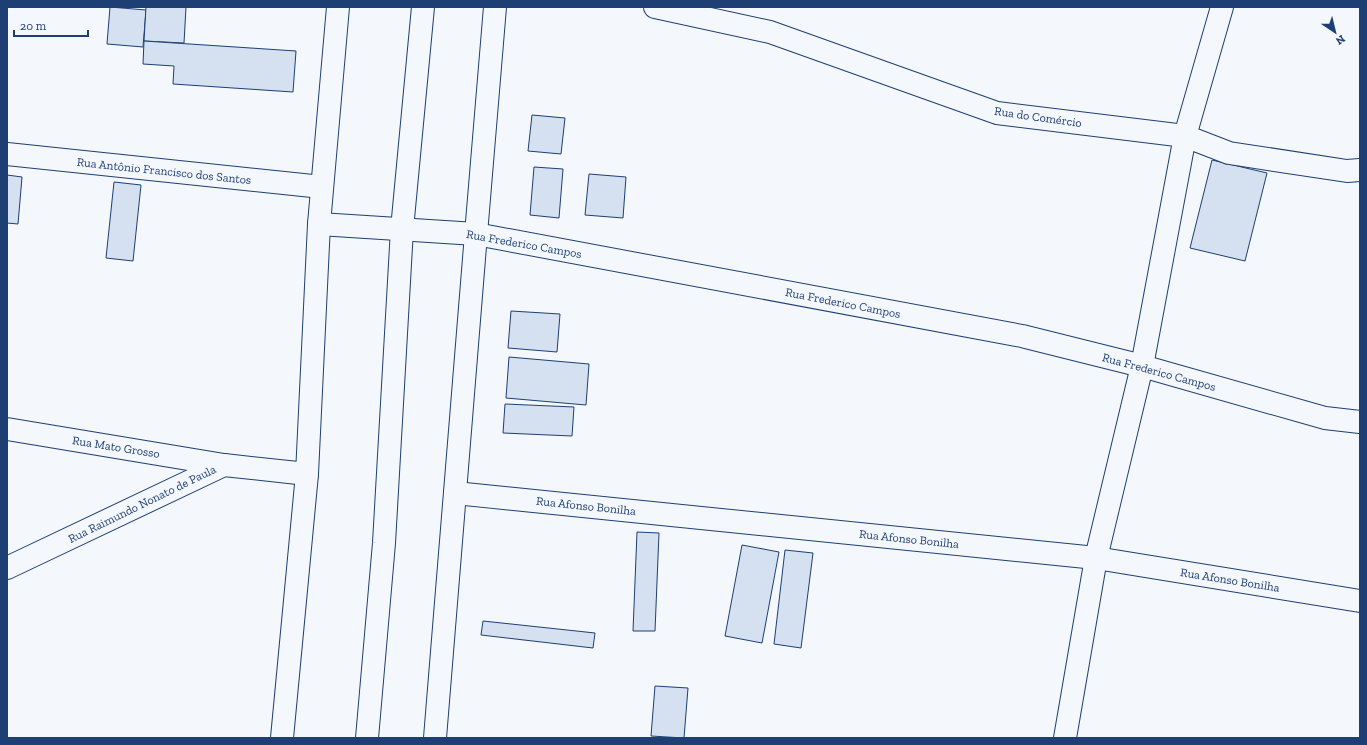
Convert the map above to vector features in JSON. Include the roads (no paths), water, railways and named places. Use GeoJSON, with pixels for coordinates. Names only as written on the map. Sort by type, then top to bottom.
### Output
{"type":"FeatureCollection","features":[{"type":"Feature","properties":{"kind":"main road"},"geometry":{"type":"LineString","coordinates":[[282,738],[307,474],[319,224],[338,7]]}},
{"type":"Feature","properties":{"kind":"main road"},"geometry":{"type":"LineString","coordinates":[[367,738],[384,544],[402,229],[422,7]]}},
{"type":"Feature","properties":{"kind":"main road"},"geometry":{"type":"LineString","coordinates":[[435,738],[495,7]]}},
{"type":"Feature","properties":{"kind":"main road","name":"Rua do Comércio"},"geometry":{"type":"LineString","coordinates":[[655,7],[770,32],[997,113],[1185,136],[1229,153],[1347,171],[1360,170]]}},
{"type":"Feature","properties":{"kind":"main road"},"geometry":{"type":"LineString","coordinates":[[1065,738],[1096,558],[1142,366],[1185,136],[1222,7]]}},
{"type":"Feature","properties":{"kind":"main road","name":"Rua Antônio Francisco dos Santos"},"geometry":{"type":"LineString","coordinates":[[7,154],[322,187]]}},
{"type":"Feature","properties":{"kind":"main road","name":"Rua Frederico Campos"},"geometry":{"type":"LineString","coordinates":[[319,224],[476,234],[1022,336],[1142,366],[1325,418],[1360,422]]}},
{"type":"Feature","properties":{"kind":"main road","name":"Rua Mato Grosso"},"geometry":{"type":"LineString","coordinates":[[7,429],[224,465]]}},
{"type":"Feature","properties":{"kind":"main road","name":"Rua Raimundo Nonato de Paula"},"geometry":{"type":"LineString","coordinates":[[7,568],[224,465],[307,474]]}},
{"type":"Feature","properties":{"kind":"main road","name":"Rua Afonso Bonilha"},"geometry":{"type":"LineString","coordinates":[[455,493],[1096,558],[1360,601]]}}]}
